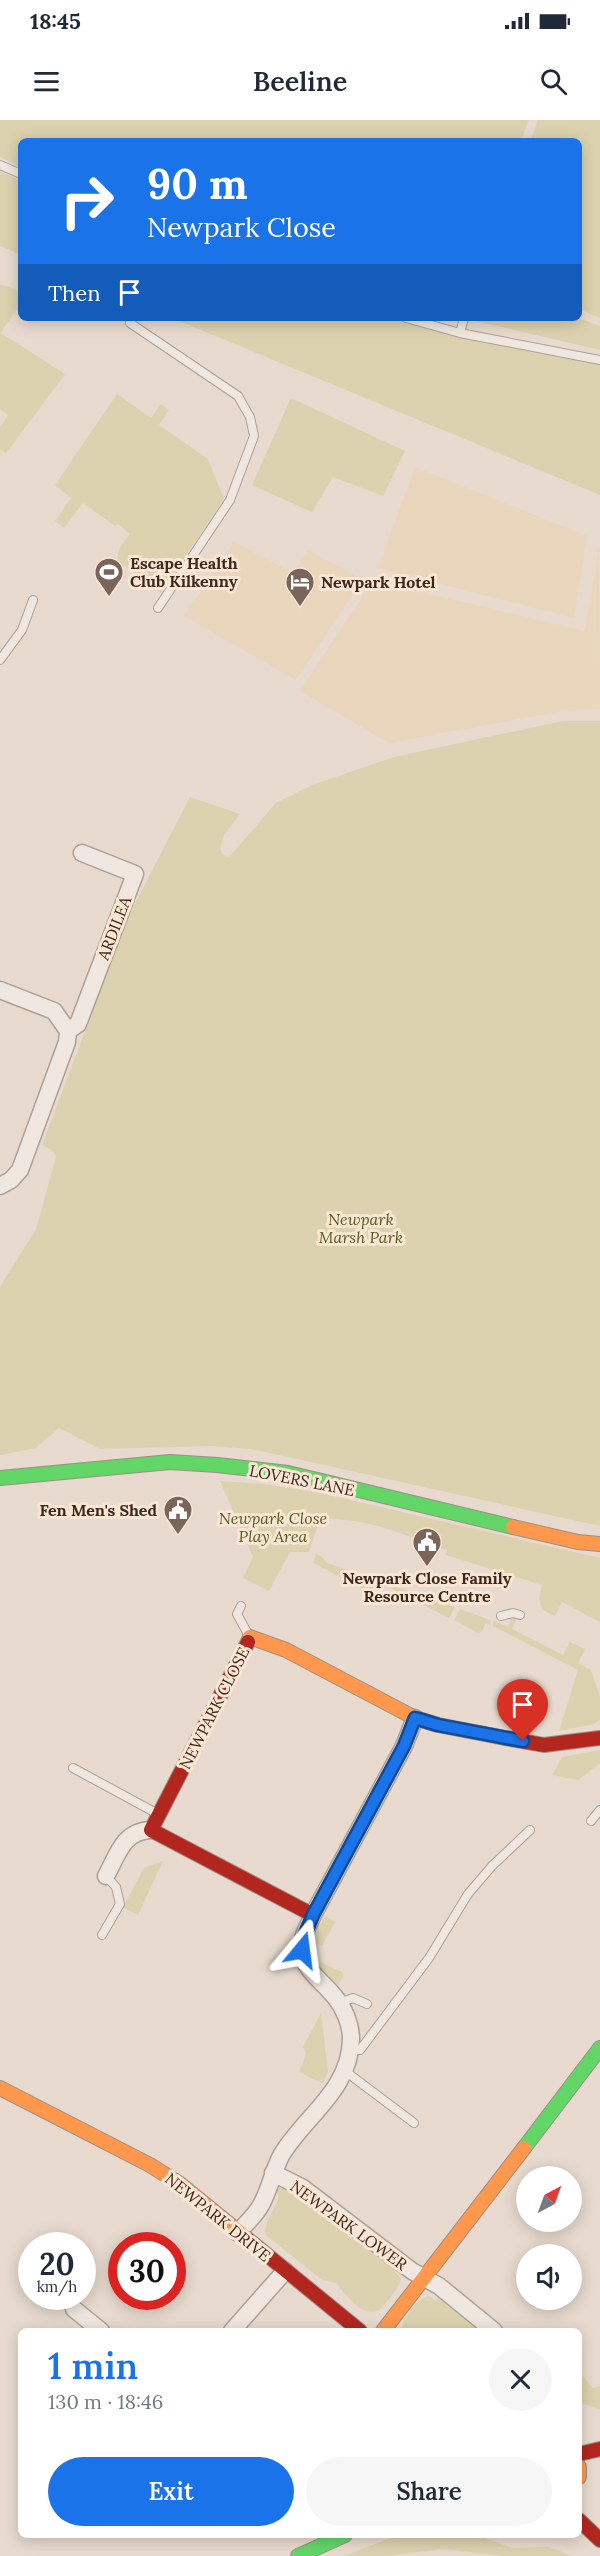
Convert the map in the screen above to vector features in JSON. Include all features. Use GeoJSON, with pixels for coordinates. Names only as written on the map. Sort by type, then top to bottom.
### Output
{"type":"FeatureCollection","features":[{"type":"Feature","properties":{"kind":"street","name":"ARDILEA"},"geometry":{"type":"LineString","coordinates":[[0,1186],[11,1180],[20,1170],[68,1031],[78,1024],[135,874],[82,853]]}},
{"type":"Feature","properties":{"kind":"street"},"geometry":{"type":"LineString","coordinates":[[0,990],[54,1011],[68,1031]]}},
{"type":"Feature","properties":{"kind":"street","name":"LOVERS LANE"},"geometry":{"type":"LineString","coordinates":[[0,1478],[170,1462],[288,1473],[578,1542],[600,1544]]}},
{"type":"Feature","properties":{"kind":"street","name":"NEWPARK CLOSE"},"geometry":{"type":"LineString","coordinates":[[151,1830],[250,1637],[286,1650],[415,1718],[438,1725],[544,1745],[600,1738]]}},
{"type":"Feature","properties":{"kind":"street"},"geometry":{"type":"LineString","coordinates":[[238,2233],[260,2208],[273,2173],[284,2152],[330,2096],[345,2071],[349,2050],[348,2022],[339,2003],[313,1975],[304,1960],[303,1939],[313,1915],[404,1746],[415,1718]]}},
{"type":"Feature","properties":{"kind":"street"},"geometry":{"type":"LineString","coordinates":[[106,1876],[127,1837],[138,1830],[151,1830],[313,1915]]}},
{"type":"Feature","properties":{"kind":"street","name":"NEWPARK LOWER"},"geometry":{"type":"LineString","coordinates":[[385,2328],[498,2178],[600,2048]]}},
{"type":"Feature","properties":{"kind":"street","name":"NEWPARK DRIVE"},"geometry":{"type":"LineString","coordinates":[[0,2088],[150,2165],[180,2184],[356,2328]]}},
{"type":"Feature","properties":{"kind":"street","name":"NEWPARK LOWER"},"geometry":{"type":"LineString","coordinates":[[273,2173],[303,2188],[423,2278],[439,2286],[490,2328]]}},
{"type":"Feature","properties":{"kind":"street"},"geometry":{"type":"LineString","coordinates":[[235,2328],[285,2271]]}},
{"type":"Feature","properties":{"kind":"street"},"geometry":{"type":"LineString","coordinates":[[75,2310],[97,2328]]}},
{"type":"Feature","properties":{"kind":"street"},"geometry":{"type":"LineString","coordinates":[[582,2453],[600,2449]]}},
{"type":"Feature","properties":{"kind":"street"},"geometry":{"type":"LineString","coordinates":[[582,2523],[600,2540]]}},
{"type":"Feature","properties":{"kind":"street"},"geometry":{"type":"LineString","coordinates":[[298,2556],[338,2538]]}},
{"type":"Feature","properties":{"kind":"lane"},"geometry":{"type":"LineString","coordinates":[[0,165],[18,173]]}},
{"type":"Feature","properties":{"kind":"lane"},"geometry":{"type":"LineString","coordinates":[[417,321],[460,333],[600,360]]}},
{"type":"Feature","properties":{"kind":"lane"},"geometry":{"type":"LineString","coordinates":[[460,333],[463,321]]}},
{"type":"Feature","properties":{"kind":"lane"},"geometry":{"type":"LineString","coordinates":[[130,323],[238,396],[250,417],[254,436],[230,500],[158,608]]}},
{"type":"Feature","properties":{"kind":"lane"},"geometry":{"type":"LineString","coordinates":[[0,660],[22,630],[33,600]]}},
{"type":"Feature","properties":{"kind":"lane"},"geometry":{"type":"LineString","coordinates":[[241,1606],[237,1614],[250,1637]]}},
{"type":"Feature","properties":{"kind":"lane"},"geometry":{"type":"LineString","coordinates":[[501,1616],[513,1612],[520,1615]]}},
{"type":"Feature","properties":{"kind":"lane"},"geometry":{"type":"LineString","coordinates":[[74,1768],[159,1814]]}},
{"type":"Feature","properties":{"kind":"lane"},"geometry":{"type":"LineString","coordinates":[[591,1821],[600,1810]]}},
{"type":"Feature","properties":{"kind":"lane"},"geometry":{"type":"LineString","coordinates":[[349,2050],[360,2050],[429,1958],[468,1894],[492,1866],[530,1830]]}},
{"type":"Feature","properties":{"kind":"lane"},"geometry":{"type":"LineString","coordinates":[[102,1935],[120,1904],[116,1887],[106,1876]]}},
{"type":"Feature","properties":{"kind":"lane"},"geometry":{"type":"LineString","coordinates":[[339,2003],[353,1998],[367,2004]]}},
{"type":"Feature","properties":{"kind":"lane"},"geometry":{"type":"LineString","coordinates":[[345,2071],[414,2123]]}},
{"type":"Feature","properties":{"kind":"shaded area"},"geometry":{"type":"Polygon","coordinates":[[[415,467],[587,536],[574,618],[378,568],[415,467]]]}},
{"type":"Feature","properties":{"kind":"shaded area"},"geometry":{"type":"Polygon","coordinates":[[[234,542],[293,573],[308,550],[362,579],[296,680],[184,616],[234,542]]]}},
{"type":"Feature","properties":{"kind":"shaded area"},"geometry":{"type":"Polygon","coordinates":[[[599,544],[600,709],[563,711],[389,743],[300,691],[373,581],[585,631],[599,544]]]}},
{"type":"Feature","properties":{"kind":"green space"},"geometry":{"type":"Polygon","coordinates":[[[0,120],[529,120],[522,138],[18,138],[18,166],[0,157],[0,120]]]}},
{"type":"Feature","properties":{"kind":"green space"},"geometry":{"type":"Polygon","coordinates":[[[538,120],[600,120],[600,318],[582,310],[582,138],[531,138],[538,120]]]}},
{"type":"Feature","properties":{"kind":"green space"},"geometry":{"type":"Polygon","coordinates":[[[0,172],[18,180],[18,254],[0,246],[0,172]]]}},
{"type":"Feature","properties":{"kind":"green space"},"geometry":{"type":"Polygon","coordinates":[[[0,284],[18,291],[18,311],[16,310],[1,333],[65,374],[6,453],[0,449],[0,427],[8,415],[0,409],[0,284]]]}},
{"type":"Feature","properties":{"kind":"green space"},"geometry":{"type":"Polygon","coordinates":[[[582,319],[600,326],[600,350],[475,321],[582,321],[582,319]]]}},
{"type":"Feature","properties":{"kind":"green space"},"geometry":{"type":"Polygon","coordinates":[[[179,321],[402,321],[459,337],[600,363],[600,495],[179,321]]]}},
{"type":"Feature","properties":{"kind":"green space"},"geometry":{"type":"Polygon","coordinates":[[[117,394],[151,418],[161,404],[169,410],[159,425],[208,459],[224,499],[161,593],[117,561],[119,549],[130,534],[118,524],[115,526],[83,503],[64,528],[55,521],[71,498],[55,485],[117,394]]]}},
{"type":"Feature","properties":{"kind":"green space"},"geometry":{"type":"Polygon","coordinates":[[[291,398],[405,451],[383,496],[333,477],[312,512],[252,485],[291,398]]]}},
{"type":"Feature","properties":{"kind":"green space","name":"Newpark Marsh Park"},"geometry":{"type":"Polygon","coordinates":[[[563,721],[600,721],[600,1526],[252,1449],[211,1446],[100,1449],[59,1428],[36,1448],[0,1455],[0,1287],[36,1229],[56,1157],[53,1151],[42,1145],[129,915],[190,797],[240,814],[224,835],[220,848],[222,854],[229,857],[276,803],[312,785],[394,757],[563,721]]]}},
{"type":"Feature","properties":{"kind":"green space","name":"Newpark Close Play Area"},"geometry":{"type":"Polygon","coordinates":[[[220,1481],[264,1484],[320,1493],[600,1558],[600,1622],[562,1602],[555,1616],[543,1610],[539,1599],[542,1585],[446,1555],[447,1550],[385,1528],[336,1519],[320,1519],[309,1552],[290,1552],[269,1591],[243,1578],[253,1557],[220,1481]]]}},
{"type":"Feature","properties":{"kind":"green space"},"geometry":{"type":"Polygon","coordinates":[[[316,1554],[327,1563],[381,1581],[375,1595],[313,1563],[316,1554]]]}},
{"type":"Feature","properties":{"kind":"green space"},"geometry":{"type":"Polygon","coordinates":[[[394,1586],[455,1607],[449,1618],[392,1589],[394,1586]]]}},
{"type":"Feature","properties":{"kind":"green space"},"geometry":{"type":"Polygon","coordinates":[[[460,1609],[490,1620],[490,1625],[486,1623],[482,1631],[478,1633],[454,1620],[460,1609]]]}},
{"type":"Feature","properties":{"kind":"green space"},"geometry":{"type":"Polygon","coordinates":[[[512,1617],[517,1618],[512,1629],[563,1655],[570,1642],[585,1649],[578,1663],[591,1670],[600,1697],[600,1720],[594,1724],[559,1731],[578,1670],[493,1626],[493,1621],[508,1627],[512,1617]]]}},
{"type":"Feature","properties":{"kind":"green space"},"geometry":{"type":"Polygon","coordinates":[[[600,1750],[600,1763],[578,1780],[552,1775],[562,1757],[600,1750]]]}},
{"type":"Feature","properties":{"kind":"green space"},"geometry":{"type":"Polygon","coordinates":[[[163,1861],[138,1915],[123,1907],[144,1868],[163,1861]]]}},
{"type":"Feature","properties":{"kind":"green space"},"geometry":{"type":"Polygon","coordinates":[[[325,1916],[335,1922],[322,1946],[312,1941],[325,1916]]]}},
{"type":"Feature","properties":{"kind":"green space"},"geometry":{"type":"Polygon","coordinates":[[[320,1962],[342,1972],[343,1977],[338,1985],[316,1969],[320,1962]]]}},
{"type":"Feature","properties":{"kind":"green space"},"geometry":{"type":"Polygon","coordinates":[[[321,2013],[328,2071],[323,2084],[299,2072],[306,2054],[303,2047],[321,2013]]]}},
{"type":"Feature","properties":{"kind":"green space"},"geometry":{"type":"Polygon","coordinates":[[[281,2186],[290,2188],[397,2269],[395,2272],[401,2278],[400,2284],[381,2309],[365,2311],[348,2298],[337,2283],[322,2280],[266,2235],[268,2221],[279,2197],[276,2191],[281,2186]]]}},
{"type":"Feature","properties":{"kind":"green space"},"geometry":{"type":"Polygon","coordinates":[[[429,2296],[436,2301],[439,2296],[480,2328],[402,2328],[411,2310],[429,2296]]]}},
{"type":"Feature","properties":{"kind":"green space"},"geometry":{"type":"Polygon","coordinates":[[[582,2375],[593,2388],[600,2386],[600,2410],[582,2403],[582,2375]]]}},
{"type":"Feature","properties":{"kind":"green space"},"geometry":{"type":"Polygon","coordinates":[[[390,2538],[485,2538],[513,2548],[549,2547],[572,2556],[502,2556],[444,2549],[385,2556],[344,2556],[390,2538]]]}},
{"type":"Feature","properties":{"kind":"traffic: fast"},"geometry":{"type":"LineString","coordinates":[[0,1478],[170,1462],[217,1465],[288,1473],[513,1527]]}},
{"type":"Feature","properties":{"kind":"traffic: fast"},"geometry":{"type":"LineString","coordinates":[[524,2148],[600,2048]]}},
{"type":"Feature","properties":{"kind":"traffic: fast"},"geometry":{"type":"LineString","coordinates":[[298,2556],[338,2538]]}},
{"type":"Feature","properties":{"kind":"traffic: slow"},"geometry":{"type":"LineString","coordinates":[[513,1527],[578,1542],[600,1544]]}},
{"type":"Feature","properties":{"kind":"traffic: slow"},"geometry":{"type":"LineString","coordinates":[[248,1642],[250,1637],[286,1650],[415,1718],[438,1725],[505,1738]]}},
{"type":"Feature","properties":{"kind":"traffic: slow"},"geometry":{"type":"LineString","coordinates":[[0,2088],[150,2165],[180,2184],[245,2237]]}},
{"type":"Feature","properties":{"kind":"traffic: slow"},"geometry":{"type":"LineString","coordinates":[[385,2328],[524,2148]]}},
{"type":"Feature","properties":{"kind":"traffic: jam"},"geometry":{"type":"LineString","coordinates":[[248,1642],[151,1830],[313,1915]]}},
{"type":"Feature","properties":{"kind":"traffic: jam"},"geometry":{"type":"LineString","coordinates":[[505,1738],[544,1745],[600,1738]]}},
{"type":"Feature","properties":{"kind":"traffic: jam"},"geometry":{"type":"LineString","coordinates":[[245,2237],[356,2328]]}},
{"type":"Feature","properties":{"kind":"traffic: jam"},"geometry":{"type":"LineString","coordinates":[[582,2453],[600,2449]]}},
{"type":"Feature","properties":{"kind":"traffic: jam"},"geometry":{"type":"LineString","coordinates":[[582,2523],[600,2540]]}},
{"type":"Feature","properties":{"kind":"place","name":"Escape Health Club Kilkenny"},"geometry":{"type":"Point","coordinates":[109,598]}},
{"type":"Feature","properties":{"kind":"place","name":"Newpark Hotel"},"geometry":{"type":"Point","coordinates":[300,608]}},
{"type":"Feature","properties":{"kind":"place","name":"Fen Men's Shed"},"geometry":{"type":"Point","coordinates":[178,1536]}},
{"type":"Feature","properties":{"kind":"place","name":"Newpark Close Family Resource Centre"},"geometry":{"type":"Point","coordinates":[427,1568]}},
{"type":"Feature","properties":{"kind":"route"},"geometry":{"type":"LineString","coordinates":[[302,1950],[303,1939],[313,1915],[404,1746],[415,1718],[438,1725],[523,1741]]}}]}
